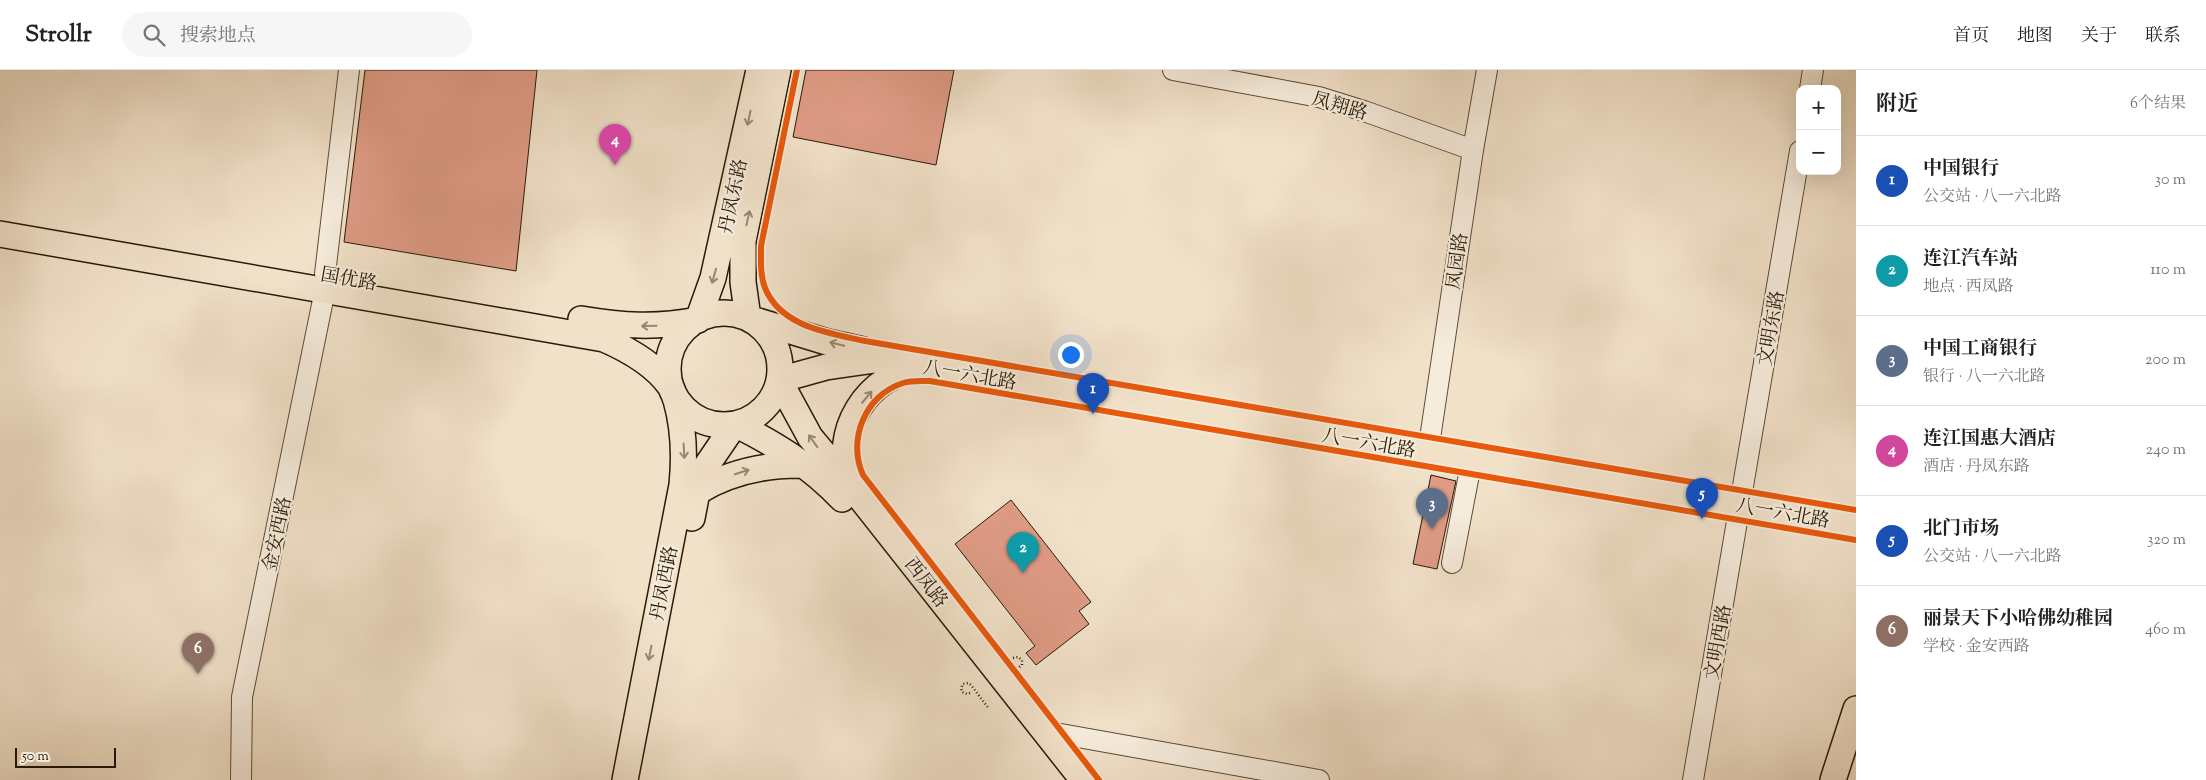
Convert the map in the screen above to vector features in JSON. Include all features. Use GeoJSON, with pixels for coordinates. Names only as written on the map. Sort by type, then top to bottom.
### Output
{"type":"FeatureCollection","features":[{"type":"Feature","properties":{"kind":"main road","name":"丹凤东路"},"geometry":{"type":"LineString","coordinates":[[698,320],[716,270],[760,70]]}},
{"type":"Feature","properties":{"kind":"main road","name":"丹凤东路"},"geometry":{"type":"LineString","coordinates":[[748,318],[743,282],[743,241],[778,70]]}},
{"type":"Feature","properties":{"kind":"main road","name":"国优路"},"geometry":{"type":"LineString","coordinates":[[0,218],[604,339],[621,346],[639,358],[671,386]]}},
{"type":"Feature","properties":{"kind":"main road","name":"国优路"},"geometry":{"type":"LineString","coordinates":[[0,234],[607,324],[651,327],[698,320]]}},
{"type":"Feature","properties":{"kind":"main road"},"geometry":{"type":"LineString","coordinates":[[732,313],[748,318],[761,326],[771,337],[777,350],[780,365],[779,380],[775,392],[759,413],[735,424],[718,424],[703,421],[689,413],[678,401],[671,386],[670,356],[676,341],[685,329],[698,320],[714,314],[732,313]]}},
{"type":"Feature","properties":{"kind":"main road","name":"八一六北路"},"geometry":{"type":"LineString","coordinates":[[748,318],[820,340],[863,350],[883,359],[1856,524]]}},
{"type":"Feature","properties":{"kind":"main road","name":"八一六北路"},"geometry":{"type":"LineString","coordinates":[[779,380],[826,367],[883,359]]}},
{"type":"Feature","properties":{"kind":"main road"},"geometry":{"type":"LineString","coordinates":[[855,491],[849,478],[844,452],[846,434],[858,410],[876,388],[888,379],[912,369],[934,368]]}},
{"type":"Feature","properties":{"kind":"main road","name":"西凤路"},"geometry":{"type":"LineString","coordinates":[[779,380],[810,437],[855,491],[1083,780]]}},
{"type":"Feature","properties":{"kind":"main road","name":"丹凤西路"},"geometry":{"type":"LineString","coordinates":[[625,780],[683,476],[685,457],[682,426],[671,386]]}},
{"type":"Feature","properties":{"kind":"main road","name":"丹凤西路"},"geometry":{"type":"LineString","coordinates":[[642,780],[697,492],[707,465],[735,424]]}},
{"type":"Feature","properties":{"kind":"main road","name":"西凤路"},"geometry":{"type":"LineString","coordinates":[[735,424],[775,445],[806,465],[832,488],[856,514],[1065,780]]}},
{"type":"Feature","properties":{"kind":"main road"},"geometry":{"type":"LineString","coordinates":[[697,492],[714,481],[749,470],[781,465],[806,465]]}},
{"type":"Feature","properties":{"kind":"main road"},"geometry":{"type":"LineString","coordinates":[[1833,780],[1856,709]]}},
{"type":"Feature","properties":{"kind":"main road"},"geometry":{"type":"LineString","coordinates":[[1846,780],[1856,751]]}},
{"type":"Feature","properties":{"kind":"street","name":"金安西路"},"geometry":{"type":"LineString","coordinates":[[241,780],[242,697],[325,282],[349,70]]}},
{"type":"Feature","properties":{"kind":"street","name":"凤翔路"},"geometry":{"type":"LineString","coordinates":[[1173,70],[1319,97],[1364,111],[1472,150]]}},
{"type":"Feature","properties":{"kind":"street","name":"凤园路"},"geometry":{"type":"LineString","coordinates":[[1428,452],[1472,150],[1487,70]]}},
{"type":"Feature","properties":{"kind":"street"},"geometry":{"type":"LineString","coordinates":[[1811,85],[1814,70]]}},
{"type":"Feature","properties":{"kind":"street","name":"文明东路"},"geometry":{"type":"LineString","coordinates":[[1740,505],[1796,175]]}},
{"type":"Feature","properties":{"kind":"street"},"geometry":{"type":"LineString","coordinates":[[1452,563],[1472,459]]}},
{"type":"Feature","properties":{"kind":"street","name":"文明西路"},"geometry":{"type":"LineString","coordinates":[[1693,780],[1740,505]]}},
{"type":"Feature","properties":{"kind":"street"},"geometry":{"type":"LineString","coordinates":[[1044,731],[1320,780]]}},
{"type":"Feature","properties":{"kind":"path"},"geometry":{"type":"LineString","coordinates":[[1008,664],[1020,680]]}},
{"type":"Feature","properties":{"kind":"path"},"geometry":{"type":"LineString","coordinates":[[970,693],[965,694],[961,691],[961,686],[964,683],[971,685],[989,708]]}},
{"type":"Feature","properties":{"kind":"building"},"geometry":{"type":"Polygon","coordinates":[[[365,70],[537,70],[516,271],[344,242],[365,70]]]}},
{"type":"Feature","properties":{"kind":"building"},"geometry":{"type":"Polygon","coordinates":[[[806,70],[954,70],[936,165],[793,137],[806,70]]]}},
{"type":"Feature","properties":{"kind":"building"},"geometry":{"type":"Polygon","coordinates":[[[1431,475],[1456,481],[1437,569],[1413,564],[1431,475]]]}},
{"type":"Feature","properties":{"kind":"building"},"geometry":{"type":"Polygon","coordinates":[[[1011,500],[1091,602],[1079,611],[1089,624],[1036,665],[1026,653],[1035,646],[955,544],[1011,500]]]}},
{"type":"Feature","properties":{"kind":"cycle path"},"geometry":{"type":"LineString","coordinates":[[797,70],[761,246],[761,267],[765,288],[772,301],[782,312],[808,326],[836,335],[865,341],[1856,510]]}},
{"type":"Feature","properties":{"kind":"cycle path"},"geometry":{"type":"LineString","coordinates":[[1099,780],[863,475],[857,448],[863,420],[869,408],[890,389],[906,382],[930,381],[1856,540]]}},
{"type":"Feature","properties":{"kind":"place","name":"连江国惠大酒店"},"geometry":{"type":"Point","coordinates":[615,165]}},
{"type":"Feature","properties":{"kind":"place","name":"中国银行"},"geometry":{"type":"Point","coordinates":[1093,414]}},
{"type":"Feature","properties":{"kind":"place","name":"北门市场"},"geometry":{"type":"Point","coordinates":[1702,519]}},
{"type":"Feature","properties":{"kind":"place","name":"中国工商银行"},"geometry":{"type":"Point","coordinates":[1432,529]}},
{"type":"Feature","properties":{"kind":"place","name":"连江汽车站"},"geometry":{"type":"Point","coordinates":[1023,573]}},
{"type":"Feature","properties":{"kind":"place","name":"丽景天下小哈佛幼稚园"},"geometry":{"type":"Point","coordinates":[198,674]}}]}
